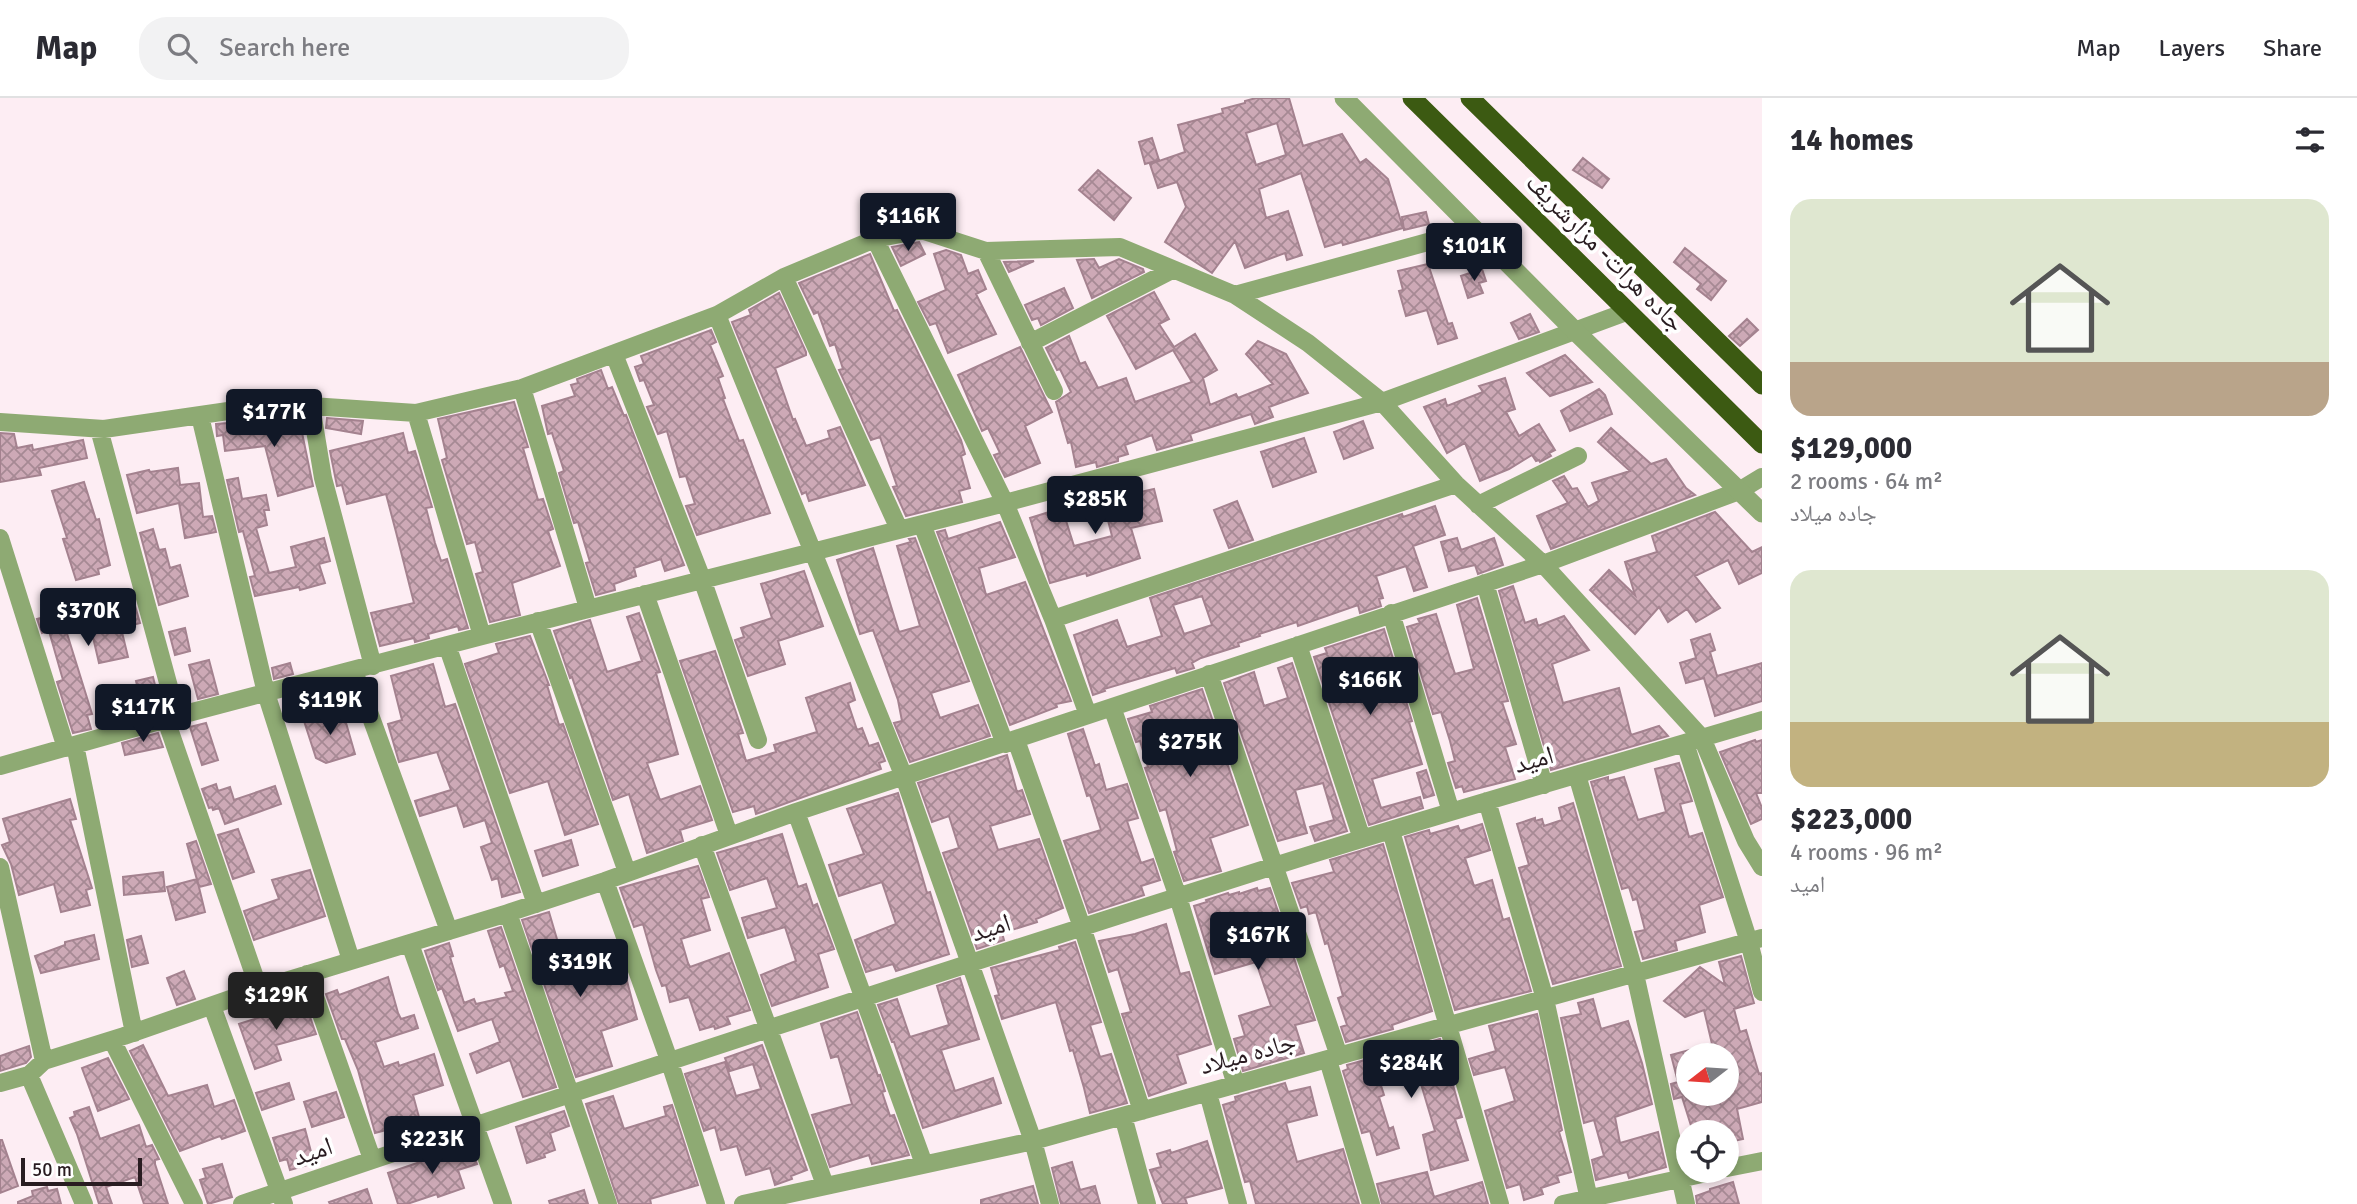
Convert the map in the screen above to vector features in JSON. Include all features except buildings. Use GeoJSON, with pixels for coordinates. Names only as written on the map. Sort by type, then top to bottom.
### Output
{"type":"FeatureCollection","features":[{"type":"Feature","properties":{"kind":"highway","name":"جاده هرات- مزارشریف"},"geometry":{"type":"LineString","coordinates":[[1412,98],[1626,312],[1762,443]]}},
{"type":"Feature","properties":{"kind":"highway","name":"جاده هرات- مزارشریف"},"geometry":{"type":"LineString","coordinates":[[1470,98],[1762,386]]}},
{"type":"Feature","properties":{"kind":"street"},"geometry":{"type":"LineString","coordinates":[[1344,98],[1762,513]]}},
{"type":"Feature","properties":{"kind":"street"},"geometry":{"type":"LineString","coordinates":[[1235,295],[1475,229]]}},
{"type":"Feature","properties":{"kind":"street"},"geometry":{"type":"LineString","coordinates":[[0,422],[99,429],[228,411],[311,406],[416,413],[522,388],[717,315],[784,277],[875,239],[921,230],[986,251],[1120,247],[1172,271],[1235,295],[1308,343],[1382,402],[1456,484],[1543,564],[1693,740],[1762,867]]}},
{"type":"Feature","properties":{"kind":"street"},"geometry":{"type":"LineString","coordinates":[[875,239],[1004,503],[1054,619],[1088,715]]}},
{"type":"Feature","properties":{"kind":"street"},"geometry":{"type":"LineString","coordinates":[[986,251],[1054,391]]}},
{"type":"Feature","properties":{"kind":"street"},"geometry":{"type":"LineString","coordinates":[[1030,343],[1172,271]]}},
{"type":"Feature","properties":{"kind":"street"},"geometry":{"type":"LineString","coordinates":[[784,277],[899,529]]}},
{"type":"Feature","properties":{"kind":"street"},"geometry":{"type":"LineString","coordinates":[[0,766],[538,621],[1004,503],[1382,402],[1626,312]]}},
{"type":"Feature","properties":{"kind":"street"},"geometry":{"type":"LineString","coordinates":[[717,315],[904,777],[1033,1140],[1050,1204]]}},
{"type":"Feature","properties":{"kind":"street"},"geometry":{"type":"LineString","coordinates":[[614,354],[702,579],[758,740]]}},
{"type":"Feature","properties":{"kind":"street"},"geometry":{"type":"LineString","coordinates":[[522,388],[588,608]]}},
{"type":"Feature","properties":{"kind":"street"},"geometry":{"type":"LineString","coordinates":[[311,406],[323,478],[373,666]]}},
{"type":"Feature","properties":{"kind":"street"},"geometry":{"type":"LineString","coordinates":[[416,413],[482,636]]}},
{"type":"Feature","properties":{"kind":"street"},"geometry":{"type":"LineString","coordinates":[[200,416],[266,693],[351,960]]}},
{"type":"Feature","properties":{"kind":"street"},"geometry":{"type":"LineString","coordinates":[[99,429],[172,718],[259,989]]}},
{"type":"Feature","properties":{"kind":"street"},"geometry":{"type":"LineString","coordinates":[[1478,505],[1578,456]]}},
{"type":"Feature","properties":{"kind":"street"},"geometry":{"type":"LineString","coordinates":[[0,1083],[29,1075],[44,1061],[259,989],[536,904],[796,812],[1543,564],[1739,491],[1762,477]]}},
{"type":"Feature","properties":{"kind":"street"},"geometry":{"type":"LineString","coordinates":[[1054,619],[1456,484]]}},
{"type":"Feature","properties":{"kind":"street"},"geometry":{"type":"LineString","coordinates":[[922,524],[1083,927],[1142,1111]]}},
{"type":"Feature","properties":{"kind":"street"},"geometry":{"type":"LineString","coordinates":[[0,538],[71,746],[134,1033]]}},
{"type":"Feature","properties":{"kind":"street"},"geometry":{"type":"LineString","coordinates":[[1485,583],[1545,785]]}},
{"type":"Feature","properties":{"kind":"street"},"geometry":{"type":"LineString","coordinates":[[645,594],[729,835]]}},
{"type":"Feature","properties":{"kind":"street"},"geometry":{"type":"LineString","coordinates":[[1391,613],[1451,812]]}},
{"type":"Feature","properties":{"kind":"street"},"geometry":{"type":"LineString","coordinates":[[538,621],[627,872]]}},
{"type":"Feature","properties":{"kind":"street"},"geometry":{"type":"LineString","coordinates":[[447,645],[536,904]]}},
{"type":"Feature","properties":{"kind":"street"},"geometry":{"type":"LineString","coordinates":[[1298,645],[1362,839]]}},
{"type":"Feature","properties":{"kind":"street"},"geometry":{"type":"LineString","coordinates":[[354,671],[449,931]]}},
{"type":"Feature","properties":{"kind":"street"},"geometry":{"type":"LineString","coordinates":[[1209,674],[1274,866],[1333,1058],[1371,1204]]}},
{"type":"Feature","properties":{"kind":"street"},"geometry":{"type":"LineString","coordinates":[[1112,707],[1178,897],[1236,1085]]}},
{"type":"Feature","properties":{"kind":"street","name":"امید"},"geometry":{"type":"LineString","coordinates":[[242,1204],[281,1198],[372,1160],[475,1124],[969,962],[1362,839],[1762,720]]}},
{"type":"Feature","properties":{"kind":"street"},"geometry":{"type":"LineString","coordinates":[[1693,740],[1755,940],[1762,992]]}},
{"type":"Feature","properties":{"kind":"street"},"geometry":{"type":"LineString","coordinates":[[1577,775],[1635,974],[1676,1156]]}},
{"type":"Feature","properties":{"kind":"street"},"geometry":{"type":"LineString","coordinates":[[1487,801],[1545,999],[1589,1201]]}},
{"type":"Feature","properties":{"kind":"street"},"geometry":{"type":"LineString","coordinates":[[796,812],[924,1164]]}},
{"type":"Feature","properties":{"kind":"street"},"geometry":{"type":"LineString","coordinates":[[1391,831],[1500,1204]]}},
{"type":"Feature","properties":{"kind":"street"},"geometry":{"type":"LineString","coordinates":[[702,845],[825,1185]]}},
{"type":"Feature","properties":{"kind":"street"},"geometry":{"type":"LineString","coordinates":[[0,867],[44,1061]]}},
{"type":"Feature","properties":{"kind":"street"},"geometry":{"type":"LineString","coordinates":[[605,881],[669,1060],[716,1204]]}},
{"type":"Feature","properties":{"kind":"street"},"geometry":{"type":"LineString","coordinates":[[508,913],[608,1204]]}},
{"type":"Feature","properties":{"kind":"street","name":"جاده میلاد"},"geometry":{"type":"LineString","coordinates":[[743,1204],[1033,1140],[1755,940]]}},
{"type":"Feature","properties":{"kind":"street"},"geometry":{"type":"LineString","coordinates":[[410,944],[503,1204]]}},
{"type":"Feature","properties":{"kind":"street"},"geometry":{"type":"LineString","coordinates":[[307,974],[372,1160]]}},
{"type":"Feature","properties":{"kind":"street"},"geometry":{"type":"LineString","coordinates":[[212,1006],[281,1198]]}},
{"type":"Feature","properties":{"kind":"street"},"geometry":{"type":"LineString","coordinates":[[112,1040],[194,1204]]}},
{"type":"Feature","properties":{"kind":"street"},"geometry":{"type":"LineString","coordinates":[[29,1075],[84,1204]]}},
{"type":"Feature","properties":{"kind":"street"},"geometry":{"type":"LineString","coordinates":[[1208,1093],[1238,1204]]}},
{"type":"Feature","properties":{"kind":"street"},"geometry":{"type":"LineString","coordinates":[[1123,1116],[1147,1204]]}},
{"type":"Feature","properties":{"kind":"street"},"geometry":{"type":"LineString","coordinates":[[1739,1166],[1762,1161]]}},
{"type":"Feature","properties":{"kind":"street"},"geometry":{"type":"LineString","coordinates":[[1563,1204],[1589,1201],[1676,1179]]}},
{"type":"Feature","properties":{"kind":"street"},"geometry":{"type":"LineString","coordinates":[[1682,1183],[1686,1204]]}}]}
